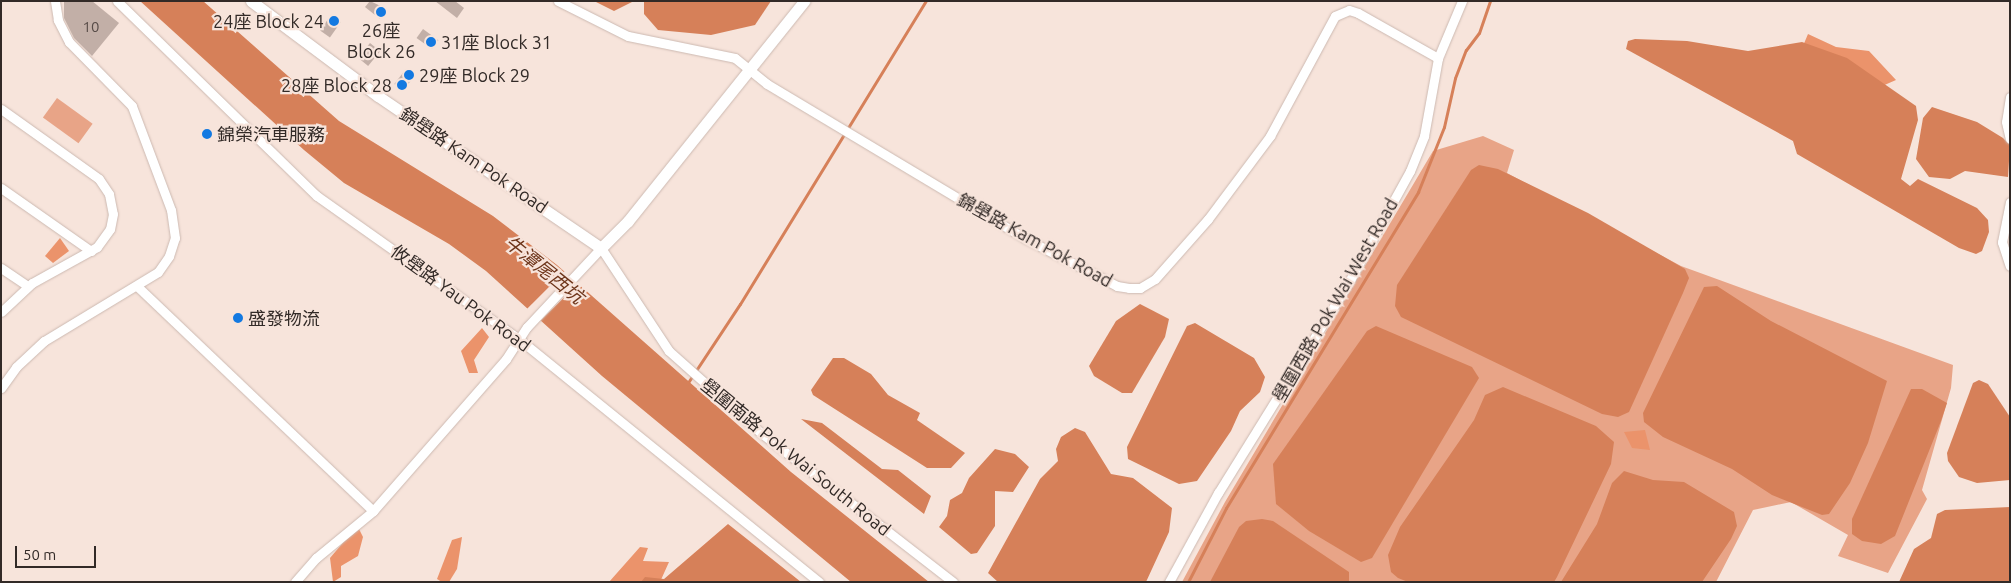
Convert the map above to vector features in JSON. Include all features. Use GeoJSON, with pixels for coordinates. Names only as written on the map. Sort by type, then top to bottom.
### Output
{"type":"FeatureCollection","features":[{"type":"Feature","properties":{"kind":"street"},"geometry":{"type":"LineString","coordinates":[[1,388],[20,362],[44,341],[158,272],[169,256],[175,238],[174,219],[132,106],[70,42],[58,20],[55,1]]}},
{"type":"Feature","properties":{"kind":"street","name":"攸壆路 Yau Pok Road"},"geometry":{"type":"LineString","coordinates":[[117,1],[317,196],[519,339],[819,582]]}},
{"type":"Feature","properties":{"kind":"street","name":"錦壆路 Kam Pok Road"},"geometry":{"type":"LineString","coordinates":[[251,1],[378,96],[601,248]]}},
{"type":"Feature","properties":{"kind":"street"},"geometry":{"type":"LineString","coordinates":[[558,1],[628,36],[726,55],[752,70]]}},
{"type":"Feature","properties":{"kind":"street"},"geometry":{"type":"LineString","coordinates":[[295,582],[316,558],[373,511],[519,339],[527,327],[589,258],[628,221],[752,70],[804,1]]}},
{"type":"Feature","properties":{"kind":"street","name":"壆圍西路 Pok Wai West Road"},"geometry":{"type":"LineString","coordinates":[[1169,582],[1218,493],[1350,280],[1410,171],[1424,136],[1438,58],[1462,1]]}},
{"type":"Feature","properties":{"kind":"street","name":"錦壆路 Kam Pok Road"},"geometry":{"type":"LineString","coordinates":[[752,70],[767,84],[1026,239],[1117,286],[1140,288],[1155,279],[1208,218],[1270,136],[1335,16],[1349,10],[1358,13],[1438,58]]}},
{"type":"Feature","properties":{"kind":"street"},"geometry":{"type":"LineString","coordinates":[[2010,97],[2006,122],[2010,139]]}},
{"type":"Feature","properties":{"kind":"street"},"geometry":{"type":"LineString","coordinates":[[1,109],[98,179],[109,194],[113,214],[106,236],[91,251],[28,286],[1,312]]}},
{"type":"Feature","properties":{"kind":"street"},"geometry":{"type":"LineString","coordinates":[[1,188],[91,251]]}},
{"type":"Feature","properties":{"kind":"street"},"geometry":{"type":"LineString","coordinates":[[2010,202],[2002,242],[2010,266]]}},
{"type":"Feature","properties":{"kind":"street","name":"壆圍南路 Pok Wai South Road"},"geometry":{"type":"LineString","coordinates":[[601,248],[658,340],[761,433],[953,582]]}},
{"type":"Feature","properties":{"kind":"street"},"geometry":{"type":"LineString","coordinates":[[1,268],[28,286]]}},
{"type":"Feature","properties":{"kind":"street"},"geometry":{"type":"LineString","coordinates":[[137,286],[373,511]]}},
{"type":"Feature","properties":{"kind":"shaded area"},"geometry":{"type":"Polygon","coordinates":[[[1808,34],[1836,47],[1869,51],[1896,80],[1873,90],[1800,53],[1808,34]]]}},
{"type":"Feature","properties":{"kind":"shaded area"},"geometry":{"type":"Polygon","coordinates":[[[57,98],[93,124],[78,143],[43,117],[57,98]]]}},
{"type":"Feature","properties":{"kind":"shaded area"},"geometry":{"type":"Polygon","coordinates":[[[1483,136],[1514,150],[1507,173],[1681,266],[1953,365],[1951,388],[1922,490],[1927,499],[1888,573],[1838,556],[1848,535],[1791,502],[1753,510],[1716,582],[1182,582],[1225,502],[1433,151],[1483,136]]]}},
{"type":"Feature","properties":{"kind":"shaded area"},"geometry":{"type":"Polygon","coordinates":[[[60,238],[69,251],[53,263],[45,256],[60,238]]]}},
{"type":"Feature","properties":{"kind":"shaded area"},"geometry":{"type":"Polygon","coordinates":[[[482,328],[489,337],[474,360],[478,373],[469,373],[461,351],[482,328]]]}},
{"type":"Feature","properties":{"kind":"shaded area"},"geometry":{"type":"Polygon","coordinates":[[[1645,430],[1650,450],[1632,448],[1624,432],[1645,430]]]}},
{"type":"Feature","properties":{"kind":"shaded area"},"geometry":{"type":"Polygon","coordinates":[[[359,529],[363,537],[358,556],[341,566],[341,577],[333,582],[330,558],[352,532],[359,529]]]}},
{"type":"Feature","properties":{"kind":"shaded area"},"geometry":{"type":"Polygon","coordinates":[[[462,537],[457,569],[449,582],[442,582],[437,579],[452,540],[462,537]]]}},
{"type":"Feature","properties":{"kind":"shaded area"},"geometry":{"type":"Polygon","coordinates":[[[640,547],[648,548],[643,561],[669,562],[660,582],[609,582],[640,547]]]}},
{"type":"Feature","properties":{"kind":"water","name":"牛潭尾西坑"},"geometry":{"type":"Polygon","coordinates":[[[140,1],[203,1],[339,121],[493,216],[557,265],[791,472],[929,582],[851,582],[602,376],[486,271],[449,244],[344,183],[304,150],[140,1]]]}},
{"type":"Feature","properties":{"kind":"water"},"geometry":{"type":"Polygon","coordinates":[[[594,1],[634,1],[614,11],[594,1]]]}},
{"type":"Feature","properties":{"kind":"water"},"geometry":{"type":"Polygon","coordinates":[[[644,1],[771,1],[755,25],[711,35],[658,30],[644,14],[644,1]]]}},
{"type":"Feature","properties":{"kind":"water"},"geometry":{"type":"Polygon","coordinates":[[[1635,39],[1687,41],[1748,51],[1802,42],[1847,58],[1916,106],[1918,120],[1901,179],[1910,186],[1918,179],[1977,208],[1988,220],[1989,232],[1982,251],[1976,254],[1959,248],[1797,154],[1793,141],[1626,49],[1628,41],[1635,39]]]}},
{"type":"Feature","properties":{"kind":"water"},"geometry":{"type":"Polygon","coordinates":[[[1932,107],[1977,122],[2003,138],[2010,145],[2008,177],[1965,171],[1950,179],[1929,177],[1916,159],[1923,118],[1932,107]]]}},
{"type":"Feature","properties":{"kind":"water"},"geometry":{"type":"Polygon","coordinates":[[[1479,165],[1498,169],[1588,213],[1685,269],[1689,278],[1629,412],[1618,417],[1602,414],[1401,317],[1395,306],[1397,285],[1471,170],[1479,165]]]}},
{"type":"Feature","properties":{"kind":"water"},"geometry":{"type":"Polygon","coordinates":[[[1717,286],[1771,321],[1887,381],[1868,443],[1850,483],[1829,514],[1822,515],[1772,495],[1732,469],[1663,437],[1644,422],[1643,413],[1704,287],[1717,286]]]}},
{"type":"Feature","properties":{"kind":"water"},"geometry":{"type":"Polygon","coordinates":[[[1140,304],[1169,319],[1165,337],[1132,393],[1122,393],[1094,376],[1089,366],[1116,321],[1140,304]]]}},
{"type":"Feature","properties":{"kind":"water"},"geometry":{"type":"Polygon","coordinates":[[[1195,323],[1254,358],[1265,377],[1260,392],[1240,411],[1231,431],[1197,481],[1179,484],[1128,459],[1127,447],[1187,326],[1195,323]]]}},
{"type":"Feature","properties":{"kind":"water"},"geometry":{"type":"Polygon","coordinates":[[[1376,326],[1472,367],[1479,378],[1372,558],[1361,562],[1309,531],[1276,504],[1273,464],[1367,331],[1376,326]]]}},
{"type":"Feature","properties":{"kind":"water"},"geometry":{"type":"Polygon","coordinates":[[[833,358],[844,358],[871,374],[888,395],[920,413],[917,420],[965,453],[951,468],[927,468],[813,395],[811,390],[833,358]]]}},
{"type":"Feature","properties":{"kind":"water"},"geometry":{"type":"Polygon","coordinates":[[[1979,380],[1988,384],[2010,417],[2010,480],[1977,483],[1959,477],[1948,461],[1947,453],[1973,383],[1979,380]]]}},
{"type":"Feature","properties":{"kind":"water"},"geometry":{"type":"Polygon","coordinates":[[[1503,387],[1596,426],[1614,442],[1611,464],[1557,577],[1554,582],[1408,582],[1398,578],[1391,572],[1388,555],[1400,527],[1474,420],[1485,395],[1503,387]]]}},
{"type":"Feature","properties":{"kind":"water"},"geometry":{"type":"Polygon","coordinates":[[[1911,389],[1922,389],[1947,403],[1895,536],[1881,544],[1862,541],[1852,534],[1852,519],[1911,389]]]}},
{"type":"Feature","properties":{"kind":"water"},"geometry":{"type":"Polygon","coordinates":[[[801,419],[822,423],[882,469],[898,470],[931,496],[924,514],[801,419]]]}},
{"type":"Feature","properties":{"kind":"water"},"geometry":{"type":"Polygon","coordinates":[[[1075,428],[1085,432],[1111,474],[1133,478],[1172,508],[1169,532],[1146,582],[998,582],[988,573],[1040,479],[1058,461],[1056,449],[1061,437],[1075,428]]]}},
{"type":"Feature","properties":{"kind":"water"},"geometry":{"type":"Polygon","coordinates":[[[995,449],[1015,454],[1029,467],[1013,492],[995,491],[995,526],[977,553],[971,554],[939,527],[947,516],[950,500],[962,493],[969,478],[995,449]]]}},
{"type":"Feature","properties":{"kind":"water"},"geometry":{"type":"Polygon","coordinates":[[[1624,471],[1653,480],[1684,482],[1734,512],[1737,526],[1731,539],[1702,582],[1561,582],[1597,524],[1612,483],[1624,471]]]}},
{"type":"Feature","properties":{"kind":"water"},"geometry":{"type":"Polygon","coordinates":[[[2010,507],[2010,582],[1899,582],[1914,549],[1931,538],[1937,514],[1945,510],[2010,507]]]}},
{"type":"Feature","properties":{"kind":"water"},"geometry":{"type":"Polygon","coordinates":[[[1262,519],[1273,521],[1349,572],[1349,582],[1210,582],[1239,527],[1246,521],[1262,519]]]}},
{"type":"Feature","properties":{"kind":"water"},"geometry":{"type":"Polygon","coordinates":[[[728,524],[801,582],[641,582],[645,577],[664,579],[728,524]]]}},
{"type":"Feature","properties":{"kind":"pier"},"geometry":{"type":"Polygon","coordinates":[[[566,270],[579,283],[539,322],[526,310],[566,270]]]}},
{"type":"Feature","properties":{"kind":"building"},"geometry":{"type":"Polygon","coordinates":[[[64,1],[92,1],[119,23],[92,56],[74,38],[64,18],[64,1]]]}},
{"type":"Feature","properties":{"kind":"building"},"geometry":{"type":"Polygon","coordinates":[[[370,1],[387,9],[380,19],[365,7],[370,1]]]}},
{"type":"Feature","properties":{"kind":"building"},"geometry":{"type":"Polygon","coordinates":[[[435,1],[455,1],[464,8],[457,18],[435,1]]]}},
{"type":"Feature","properties":{"kind":"building"},"geometry":{"type":"Polygon","coordinates":[[[331,15],[341,22],[330,37],[320,31],[331,15]]]}},
{"type":"Feature","properties":{"kind":"building"},"geometry":{"type":"Polygon","coordinates":[[[423,29],[438,40],[432,49],[417,38],[423,29]]]}},
{"type":"Feature","properties":{"kind":"building"},"geometry":{"type":"Polygon","coordinates":[[[370,43],[380,51],[368,66],[358,58],[370,43]]]}},
{"type":"Feature","properties":{"kind":"building"},"geometry":{"type":"Polygon","coordinates":[[[406,69],[415,76],[403,91],[394,84],[406,69]]]}},
{"type":"Feature","properties":{"kind":"waterway"},"geometry":{"type":"LineString","coordinates":[[687,384],[740,304],[926,1]]}},
{"type":"Feature","properties":{"kind":"waterway"},"geometry":{"type":"LineString","coordinates":[[1188,582],[1226,508],[1418,192],[1444,127],[1455,78],[1466,50],[1479,33],[1490,1]]}},
{"type":"Feature","properties":{"kind":"place","name":"26座 Block 26"},"geometry":{"type":"Point","coordinates":[381,12]}},
{"type":"Feature","properties":{"kind":"place","name":"24座 Block 24"},"geometry":{"type":"Point","coordinates":[334,21]}},
{"type":"Feature","properties":{"kind":"place","name":"31座 Block 31"},"geometry":{"type":"Point","coordinates":[431,42]}},
{"type":"Feature","properties":{"kind":"place","name":"29座 Block 29"},"geometry":{"type":"Point","coordinates":[409,75]}},
{"type":"Feature","properties":{"kind":"place","name":"28座 Block 28"},"geometry":{"type":"Point","coordinates":[402,85]}},
{"type":"Feature","properties":{"kind":"place","name":"錦榮汽車服務"},"geometry":{"type":"Point","coordinates":[207,134]}},
{"type":"Feature","properties":{"kind":"place","name":"盛發物流"},"geometry":{"type":"Point","coordinates":[238,318]}}]}
